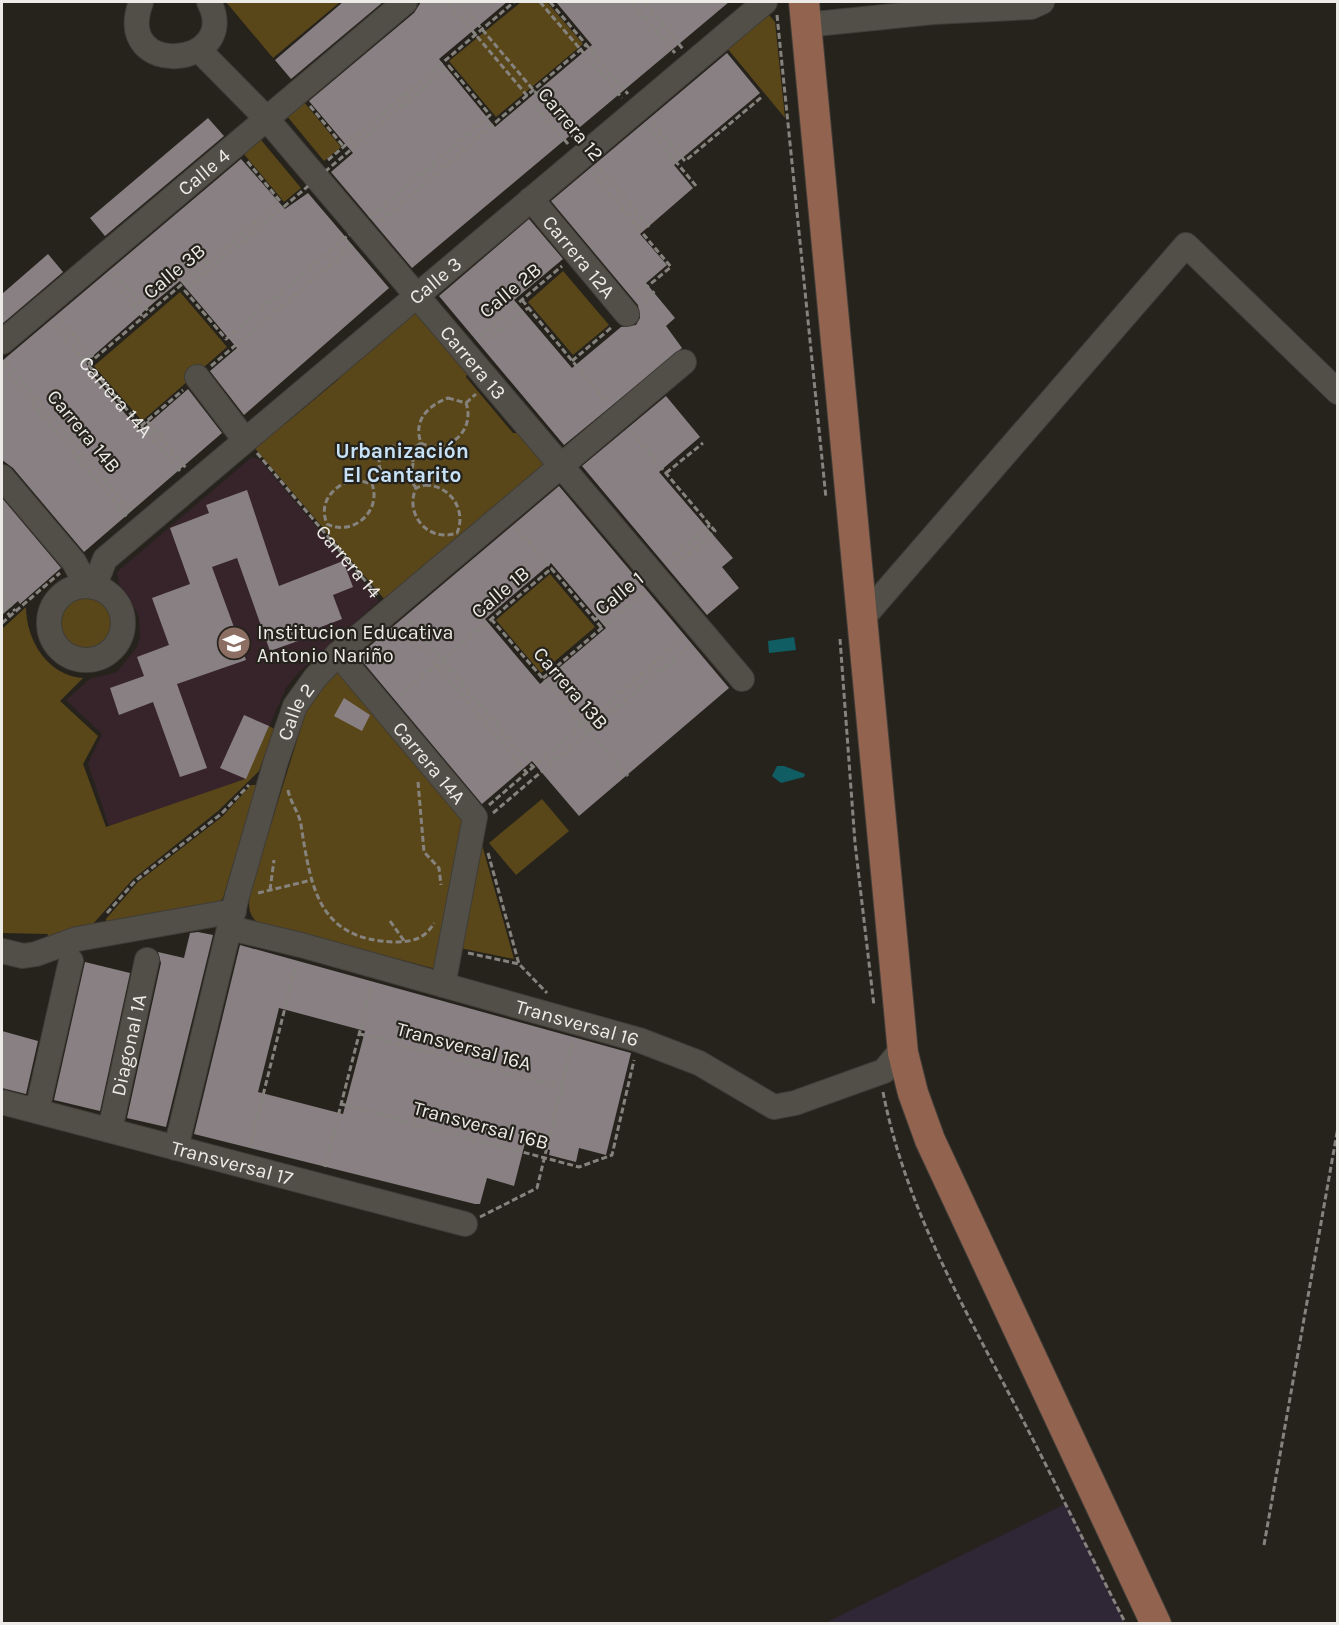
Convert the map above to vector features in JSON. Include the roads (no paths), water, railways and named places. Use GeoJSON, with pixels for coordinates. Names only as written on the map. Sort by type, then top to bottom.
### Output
{"type":"FeatureCollection","features":[{"type":"Feature","properties":{"kind":"main road"},"geometry":{"type":"LineString","coordinates":[[804,13],[903,1048],[897,1077],[936,1154],[1156,1623]]}},
{"type":"Feature","properties":{"kind":"street"},"geometry":{"type":"LineString","coordinates":[[141,2],[136,15],[137,28],[151,50],[162,56],[175,58],[187,56],[199,50],[212,29],[213,17],[209,2]]}},
{"type":"Feature","properties":{"kind":"street","name":"Calle 4"},"geometry":{"type":"LineString","coordinates":[[2,342],[405,2]]}},
{"type":"Feature","properties":{"kind":"street"},"geometry":{"type":"LineString","coordinates":[[804,13],[933,12],[1031,7],[1042,2]]}},
{"type":"Feature","properties":{"kind":"street","name":"Calle 3"},"geometry":{"type":"LineString","coordinates":[[2,477],[74,562],[90,588],[105,559],[690,65],[750,6]]}},
{"type":"Feature","properties":{"kind":"street","name":"Carrera 13"},"geometry":{"type":"LineString","coordinates":[[199,50],[266,118],[742,679]]}},
{"type":"Feature","properties":{"kind":"street","name":"Carrera 12A"},"geometry":{"type":"LineString","coordinates":[[531,199],[625,311]]}},
{"type":"Feature","properties":{"kind":"street"},"geometry":{"type":"LineString","coordinates":[[862,619],[1186,245],[1338,392]]}},
{"type":"Feature","properties":{"kind":"street","name":"Calle 2"},"geometry":{"type":"LineString","coordinates":[[176,1148],[234,910],[274,768],[295,706],[315,678],[338,654],[684,362]]}},
{"type":"Feature","properties":{"kind":"street"},"geometry":{"type":"LineString","coordinates":[[197,377],[245,440]]}},
{"type":"Feature","properties":{"kind":"street","name":"Carrera 14A"},"geometry":{"type":"LineString","coordinates":[[338,654],[477,822],[443,986]]}},
{"type":"Feature","properties":{"kind":"street"},"geometry":{"type":"LineString","coordinates":[[2,951],[23,956],[36,954],[77,939],[234,910]]}},
{"type":"Feature","properties":{"kind":"street","name":"Transversal 16"},"geometry":{"type":"LineString","coordinates":[[234,910],[301,945],[639,1040],[699,1063],[774,1107],[897,1077]]}},
{"type":"Feature","properties":{"kind":"street","name":"Diagonal 1A"},"geometry":{"type":"LineString","coordinates":[[110,1130],[147,960]]}},
{"type":"Feature","properties":{"kind":"street"},"geometry":{"type":"LineString","coordinates":[[37,1111],[71,961]]}},
{"type":"Feature","properties":{"kind":"street","name":"Transversal 17"},"geometry":{"type":"LineString","coordinates":[[2,1102],[465,1224]]}},
{"type":"Feature","properties":{"kind":"water"},"geometry":{"type":"Polygon","coordinates":[[[794,637],[796,650],[769,653],[768,641],[794,637]]]}},
{"type":"Feature","properties":{"kind":"water"},"geometry":{"type":"Polygon","coordinates":[[[777,766],[784,766],[805,774],[804,777],[781,783],[772,776],[777,766]]]}},
{"type":"Feature","properties":{"kind":"place","name":"Institucion Educativa Antonio Nariño"},"geometry":{"type":"Point","coordinates":[234,643]}},
{"type":"Feature","properties":{"kind":"district","name":"Urbanización El Cantarito"},"geometry":{"type":"Point","coordinates":[402,463]}}]}
